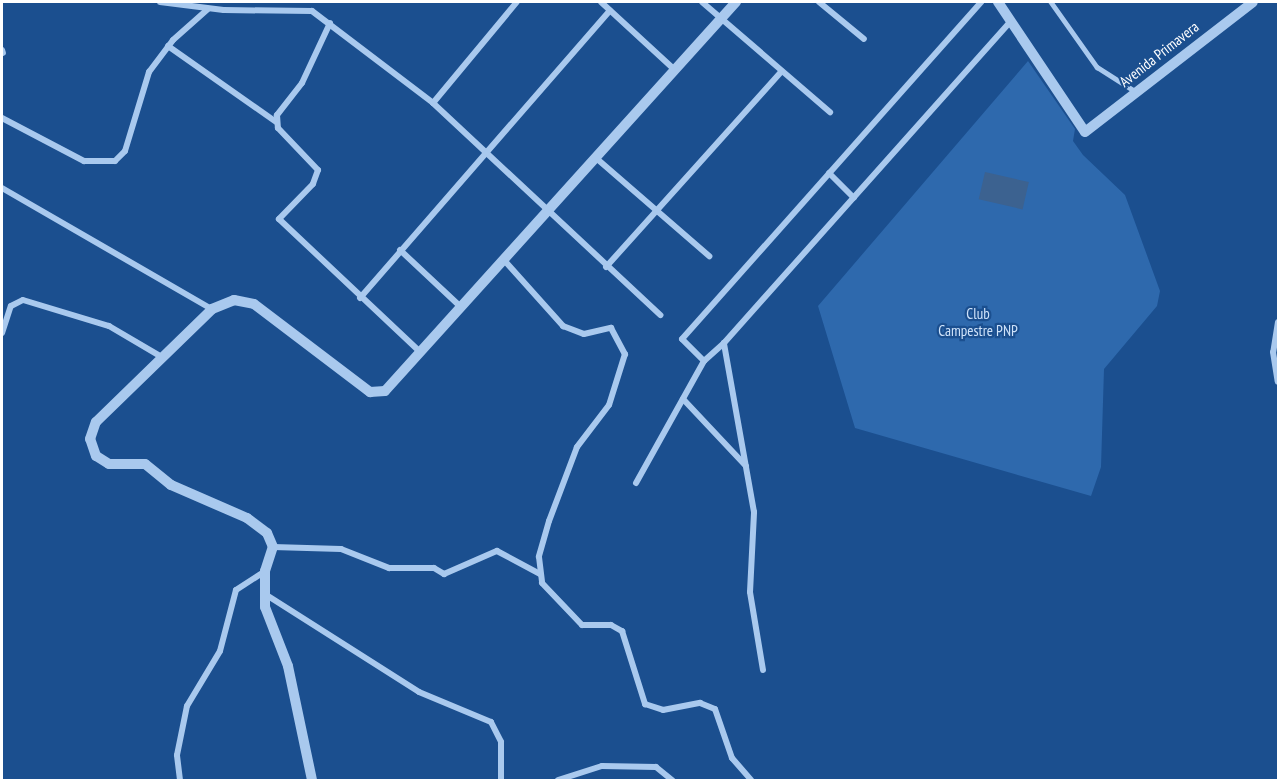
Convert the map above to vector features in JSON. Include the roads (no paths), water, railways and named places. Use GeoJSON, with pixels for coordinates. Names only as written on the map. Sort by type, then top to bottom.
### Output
{"type":"FeatureCollection","features":[{"type":"Feature","properties":{"kind":"street"},"geometry":{"type":"LineString","coordinates":[[160,2],[208,9],[302,7],[330,23],[434,102],[606,267],[660,315]]}},
{"type":"Feature","properties":{"kind":"street"},"geometry":{"type":"LineString","coordinates":[[434,102],[517,2]]}},
{"type":"Feature","properties":{"kind":"street"},"geometry":{"type":"LineString","coordinates":[[601,2],[675,70]]}},
{"type":"Feature","properties":{"kind":"street"},"geometry":{"type":"LineString","coordinates":[[702,2],[830,112]]}},
{"type":"Feature","properties":{"kind":"street"},"geometry":{"type":"LineString","coordinates":[[312,780],[288,666],[265,608],[268,596],[265,571],[273,547],[267,533],[247,518],[188,493],[145,464],[109,464],[91,449],[102,414],[160,356],[212,309],[234,300],[254,304],[370,392],[385,391],[736,2]]}},
{"type":"Feature","properties":{"kind":"street"},"geometry":{"type":"LineString","coordinates":[[819,2],[864,39]]}},
{"type":"Feature","properties":{"kind":"street"},"geometry":{"type":"LineString","coordinates":[[704,361],[682,339],[981,2]]}},
{"type":"Feature","properties":{"kind":"street"},"geometry":{"type":"LineString","coordinates":[[636,483],[704,361],[724,344],[1011,21],[998,2]]}},
{"type":"Feature","properties":{"kind":"street","name":"Avenida Primavera"},"geometry":{"type":"LineString","coordinates":[[1011,21],[1085,132],[1253,2]]}},
{"type":"Feature","properties":{"kind":"street"},"geometry":{"type":"LineString","coordinates":[[2,118],[76,158],[115,161],[125,152],[149,72],[168,46],[208,9]]}},
{"type":"Feature","properties":{"kind":"street"},"geometry":{"type":"LineString","coordinates":[[360,297],[485,150],[610,10]]}},
{"type":"Feature","properties":{"kind":"street"},"geometry":{"type":"LineString","coordinates":[[276,122],[302,83],[330,23]]}},
{"type":"Feature","properties":{"kind":"street"},"geometry":{"type":"LineString","coordinates":[[168,46],[276,122],[318,170],[313,184],[279,219],[420,352]]}},
{"type":"Feature","properties":{"kind":"street"},"geometry":{"type":"LineString","coordinates":[[606,267],[782,71]]}},
{"type":"Feature","properties":{"kind":"street"},"geometry":{"type":"LineString","coordinates":[[596,158],[710,256]]}},
{"type":"Feature","properties":{"kind":"street"},"geometry":{"type":"LineString","coordinates":[[829,173],[854,198]]}},
{"type":"Feature","properties":{"kind":"street"},"geometry":{"type":"LineString","coordinates":[[2,188],[212,309]]}},
{"type":"Feature","properties":{"kind":"street"},"geometry":{"type":"LineString","coordinates":[[400,250],[461,307]]}},
{"type":"Feature","properties":{"kind":"street"},"geometry":{"type":"LineString","coordinates":[[504,260],[563,326],[580,334],[611,328],[625,354],[605,413],[577,447],[544,535],[540,574],[547,592],[582,625],[611,625],[622,631],[645,704],[663,710],[700,704],[718,712],[732,758],[751,780]]}},
{"type":"Feature","properties":{"kind":"street"},"geometry":{"type":"LineString","coordinates":[[2,333],[11,306],[24,300],[109,326],[160,356]]}},
{"type":"Feature","properties":{"kind":"street"},"geometry":{"type":"LineString","coordinates":[[1278,322],[1276,352],[1278,382]]}},
{"type":"Feature","properties":{"kind":"street"},"geometry":{"type":"LineString","coordinates":[[724,344],[754,512],[750,592],[763,670]]}},
{"type":"Feature","properties":{"kind":"street"},"geometry":{"type":"LineString","coordinates":[[683,399],[746,466]]}},
{"type":"Feature","properties":{"kind":"street"},"geometry":{"type":"LineString","coordinates":[[273,547],[341,549],[389,568],[434,568],[444,574],[497,551],[540,574]]}},
{"type":"Feature","properties":{"kind":"street"},"geometry":{"type":"LineString","coordinates":[[180,780],[177,755],[187,706],[220,651],[236,590],[265,571]]}},
{"type":"Feature","properties":{"kind":"street"},"geometry":{"type":"LineString","coordinates":[[268,596],[419,692],[491,722],[501,742],[501,780]]}},
{"type":"Feature","properties":{"kind":"street"},"geometry":{"type":"LineString","coordinates":[[558,780],[602,766],[656,767],[672,780]]}},
{"type":"Feature","properties":{"kind":"lane"},"geometry":{"type":"LineString","coordinates":[[1052,2],[1097,67],[1136,91]]}},
{"type":"Feature","properties":{"kind":"park label","name":"Club Campestre PNP"},"geometry":{"type":"Point","coordinates":[978,322]}}]}
